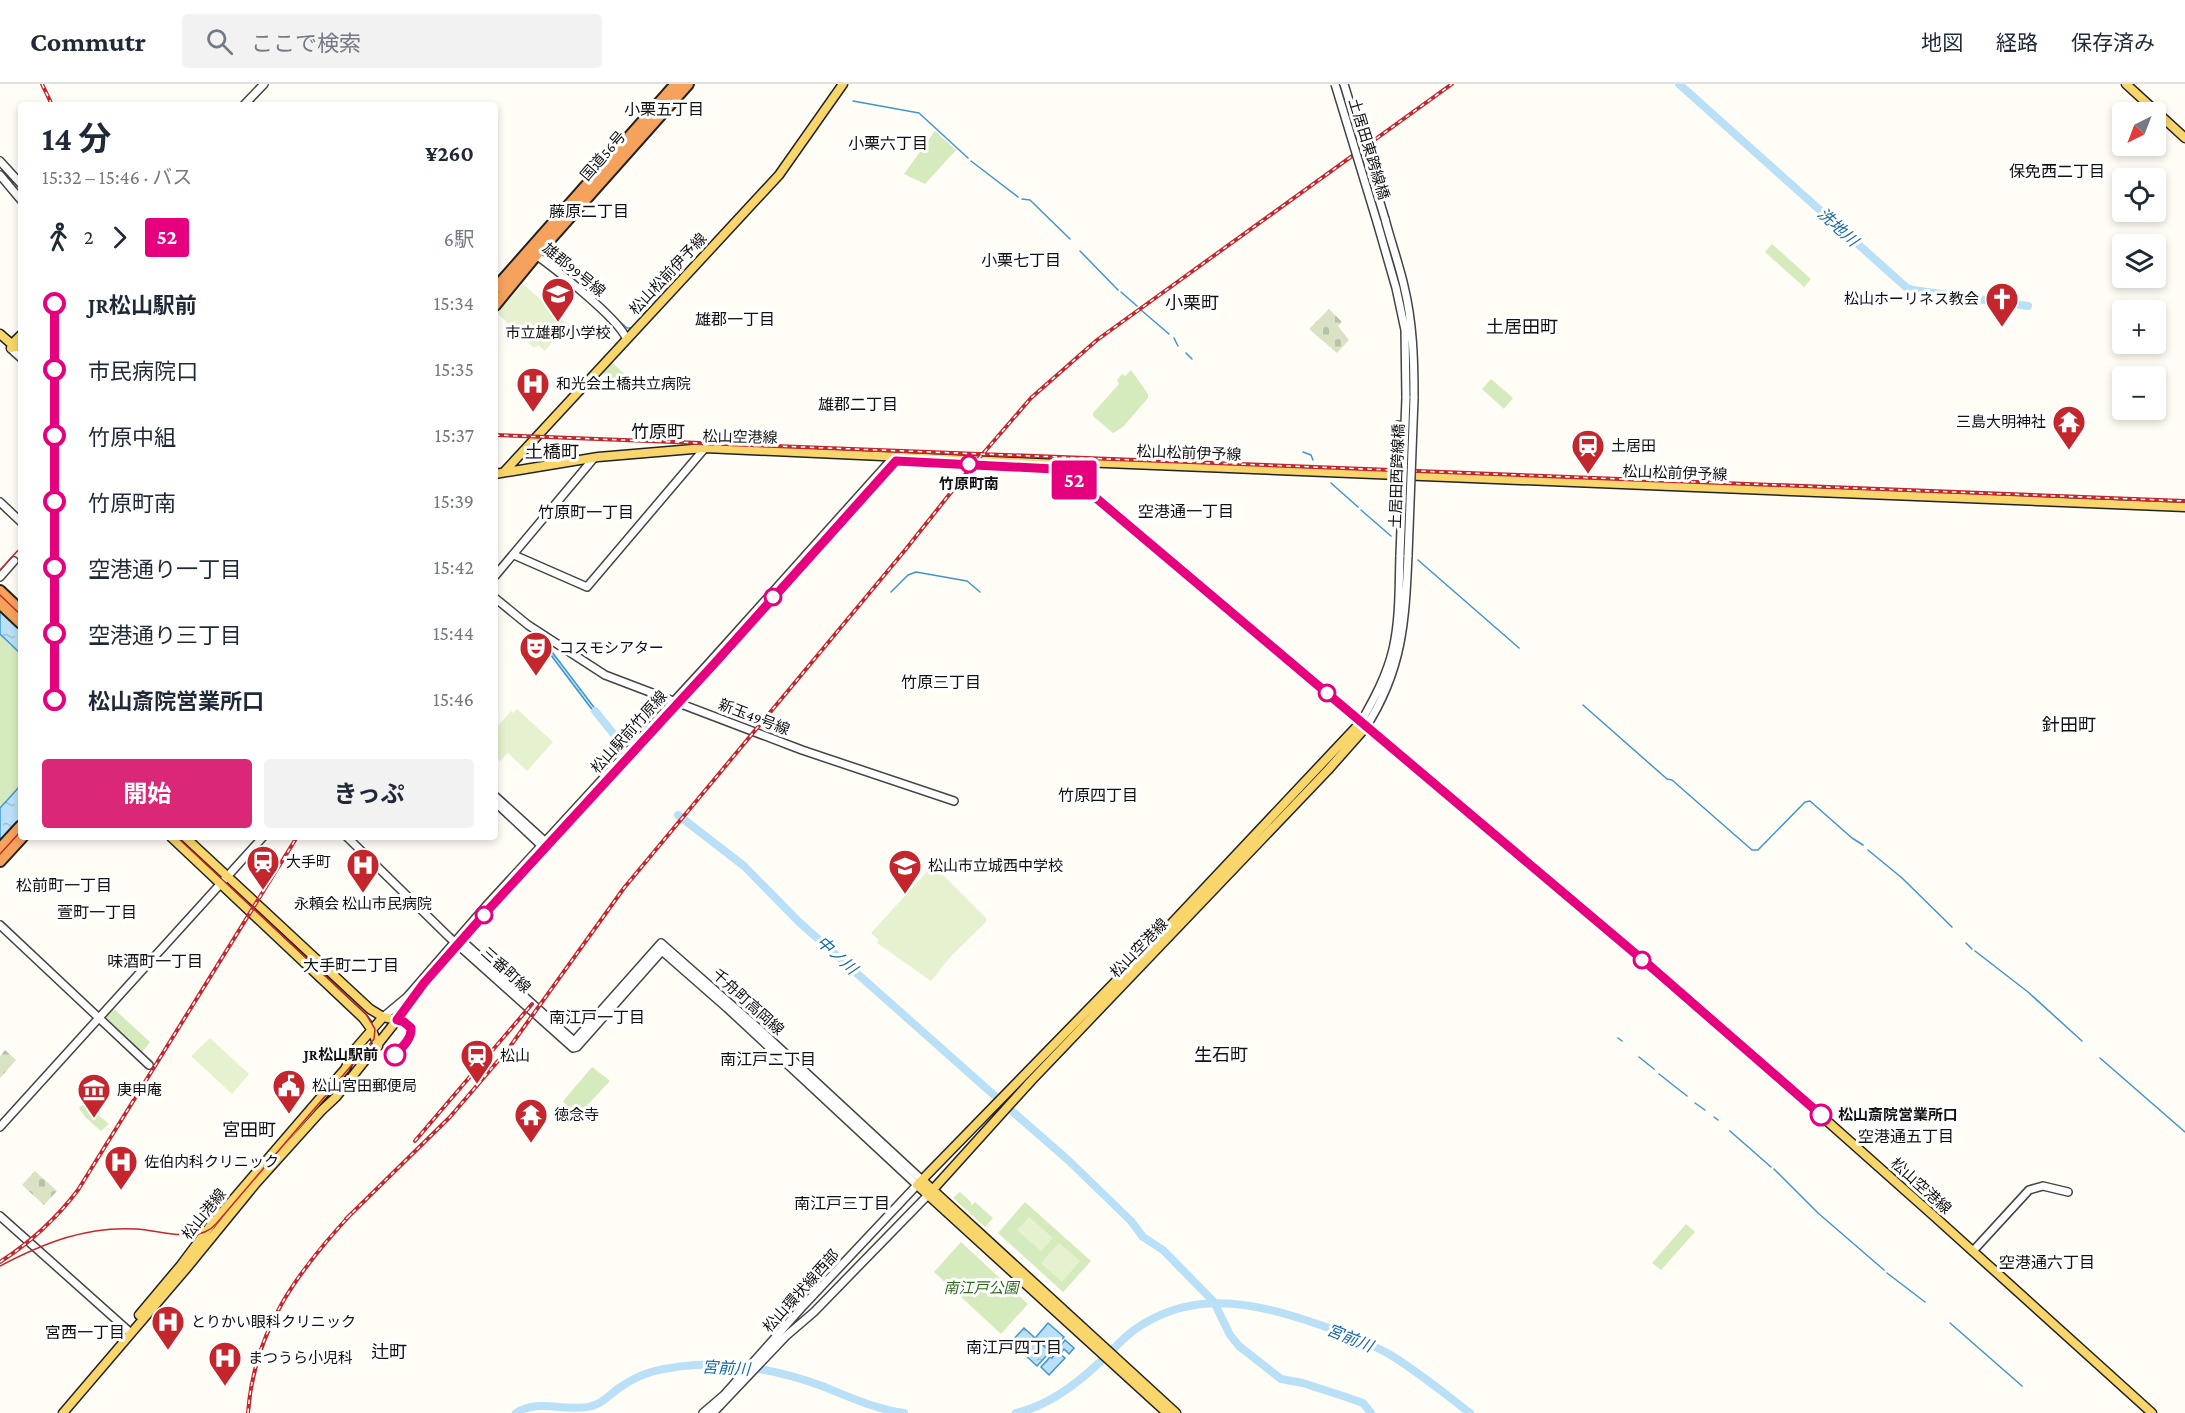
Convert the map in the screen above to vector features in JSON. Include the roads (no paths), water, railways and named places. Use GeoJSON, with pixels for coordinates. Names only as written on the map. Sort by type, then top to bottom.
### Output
{"type":"FeatureCollection","features":[{"type":"Feature","properties":{"kind":"highway","name":"国道56号"},"geometry":{"type":"LineString","coordinates":[[498,301],[532,253],[676,84]]}},
{"type":"Feature","properties":{"kind":"highway","name":"国道56号"},"geometry":{"type":"LineString","coordinates":[[498,286],[532,253],[687,84]]}},
{"type":"Feature","properties":{"kind":"highway"},"geometry":{"type":"LineString","coordinates":[[0,591],[18,608]]}},
{"type":"Feature","properties":{"kind":"highway"},"geometry":{"type":"LineString","coordinates":[[0,603],[18,620]]}},
{"type":"Feature","properties":{"kind":"highway"},"geometry":{"type":"LineString","coordinates":[[0,861],[3,848],[18,830]]}},
{"type":"Feature","properties":{"kind":"highway"},"geometry":{"type":"LineString","coordinates":[[3,848],[18,839]]}},
{"type":"Feature","properties":{"kind":"main road","name":"松山松前伊予線"},"geometry":{"type":"LineString","coordinates":[[498,474],[779,175],[843,84]]}},
{"type":"Feature","properties":{"kind":"main road"},"geometry":{"type":"LineString","coordinates":[[2126,84],[2185,138]]}},
{"type":"Feature","properties":{"kind":"main road"},"geometry":{"type":"LineString","coordinates":[[0,334],[16,346]]}},
{"type":"Feature","properties":{"kind":"main road"},"geometry":{"type":"LineString","coordinates":[[0,339],[16,346]]}},
{"type":"Feature","properties":{"kind":"main road","name":"松山空港線"},"geometry":{"type":"LineString","coordinates":[[498,474],[594,458],[705,448],[1065,467]]}},
{"type":"Feature","properties":{"kind":"main road","name":"松山松前伊予線"},"geometry":{"type":"LineString","coordinates":[[1065,467],[1091,463],[2185,507]]}},
{"type":"Feature","properties":{"kind":"main road"},"geometry":{"type":"LineString","coordinates":[[1065,467],[1080,482]]}},
{"type":"Feature","properties":{"kind":"main road","name":"松山空港線"},"geometry":{"type":"LineString","coordinates":[[1080,482],[1363,725],[1710,1017],[2152,1413]]}},
{"type":"Feature","properties":{"kind":"main road","name":"松山空港線"},"geometry":{"type":"LineString","coordinates":[[1080,482],[1125,518],[1132,528]]}},
{"type":"Feature","properties":{"kind":"main road","name":"松山空港線"},"geometry":{"type":"LineString","coordinates":[[920,1182],[1363,725]]}},
{"type":"Feature","properties":{"kind":"main road","name":"松山空港線"},"geometry":{"type":"LineString","coordinates":[[930,1192],[1030,1081],[1328,770],[1363,725]]}},
{"type":"Feature","properties":{"kind":"main road"},"geometry":{"type":"LineString","coordinates":[[174,840],[363,1018],[372,1030],[378,1046]]}},
{"type":"Feature","properties":{"kind":"main road"},"geometry":{"type":"LineString","coordinates":[[188,840],[370,1010],[383,1017],[397,1020]]}},
{"type":"Feature","properties":{"kind":"main road","name":"松山港線"},"geometry":{"type":"LineString","coordinates":[[63,1413],[211,1225],[345,1069],[356,1048],[383,1017]]}},
{"type":"Feature","properties":{"kind":"main road","name":"松山港線"},"geometry":{"type":"LineString","coordinates":[[55,1413],[257,1182],[363,1066],[397,1020]]}},
{"type":"Feature","properties":{"kind":"main road"},"geometry":{"type":"LineString","coordinates":[[372,1030],[372,1054]]}},
{"type":"Feature","properties":{"kind":"main road"},"geometry":{"type":"LineString","coordinates":[[351,1058],[363,1066]]}},
{"type":"Feature","properties":{"kind":"main road"},"geometry":{"type":"LineString","coordinates":[[920,1182],[1176,1413]]}},
{"type":"Feature","properties":{"kind":"main road"},"geometry":{"type":"LineString","coordinates":[[1108,1354],[1167,1413]]}},
{"type":"Feature","properties":{"kind":"street"},"geometry":{"type":"LineString","coordinates":[[247,102],[264,84]]}},
{"type":"Feature","properties":{"kind":"street","name":"土居田東跨線橋"},"geometry":{"type":"LineString","coordinates":[[1335,84],[1381,221]]}},
{"type":"Feature","properties":{"kind":"street","name":"土居田東跨線橋"},"geometry":{"type":"LineString","coordinates":[[1344,84],[1381,221]]}},
{"type":"Feature","properties":{"kind":"street"},"geometry":{"type":"LineString","coordinates":[[0,161],[18,181]]}},
{"type":"Feature","properties":{"kind":"street"},"geometry":{"type":"LineString","coordinates":[[0,175],[18,196]]}},
{"type":"Feature","properties":{"kind":"street","name":"土居田西跨線橋"},"geometry":{"type":"LineString","coordinates":[[1363,725],[1388,688],[1397,662],[1404,628],[1404,555],[1410,398],[1414,364],[1412,327],[1404,286],[1381,221]]}},
{"type":"Feature","properties":{"kind":"street","name":"雄郡99号線"},"geometry":{"type":"LineString","coordinates":[[532,253],[609,316],[623,330],[626,338]]}},
{"type":"Feature","properties":{"kind":"street"},"geometry":{"type":"LineString","coordinates":[[1396,475],[1398,425]]}},
{"type":"Feature","properties":{"kind":"street"},"geometry":{"type":"LineString","coordinates":[[514,555],[587,587],[705,448]]}},
{"type":"Feature","properties":{"kind":"street"},"geometry":{"type":"LineString","coordinates":[[498,573],[594,458]]}},
{"type":"Feature","properties":{"kind":"street","name":"松山駅前竹原線"},"geometry":{"type":"LineString","coordinates":[[383,1017],[423,982],[896,459]]}},
{"type":"Feature","properties":{"kind":"street"},"geometry":{"type":"LineString","coordinates":[[0,502],[18,519]]}},
{"type":"Feature","properties":{"kind":"street"},"geometry":{"type":"LineString","coordinates":[[0,577],[14,561]]}},
{"type":"Feature","properties":{"kind":"street","name":"新玉49号線"},"geometry":{"type":"LineString","coordinates":[[498,600],[528,625],[594,669],[628,685],[802,750],[954,801]]}},
{"type":"Feature","properties":{"kind":"street"},"geometry":{"type":"LineString","coordinates":[[498,799],[545,845]]}},
{"type":"Feature","properties":{"kind":"street"},"geometry":{"type":"LineString","coordinates":[[498,805],[545,845]]}},
{"type":"Feature","properties":{"kind":"street"},"geometry":{"type":"LineString","coordinates":[[0,1127],[260,840]]}},
{"type":"Feature","properties":{"kind":"street","name":"三番町線"},"geometry":{"type":"LineString","coordinates":[[350,840],[572,1044],[662,947]]}},
{"type":"Feature","properties":{"kind":"street"},"geometry":{"type":"LineString","coordinates":[[0,925],[149,1065]]}},
{"type":"Feature","properties":{"kind":"street","name":"千舟町高岡線"},"geometry":{"type":"LineString","coordinates":[[662,947],[757,1031],[920,1182]]}},
{"type":"Feature","properties":{"kind":"street","name":"松山駅前竹原線"},"geometry":{"type":"LineString","coordinates":[[397,1020],[423,982]]}},
{"type":"Feature","properties":{"kind":"street"},"geometry":{"type":"LineString","coordinates":[[383,1017],[408,1005]]}},
{"type":"Feature","properties":{"kind":"street","name":"松山環状線西部"},"geometry":{"type":"LineString","coordinates":[[713,1413],[817,1292],[920,1182]]}},
{"type":"Feature","properties":{"kind":"street"},"geometry":{"type":"LineString","coordinates":[[1973,1251],[2028,1190],[2043,1186],[2068,1192]]}},
{"type":"Feature","properties":{"kind":"street","name":"松山環状線西部"},"geometry":{"type":"LineString","coordinates":[[756,1364],[814,1312],[930,1192]]}},
{"type":"Feature","properties":{"kind":"street"},"geometry":{"type":"LineString","coordinates":[[0,1216],[129,1331]]}},
{"type":"Feature","properties":{"kind":"street","name":"松山環状線西部"},"geometry":{"type":"LineString","coordinates":[[703,1413],[749,1372]]}},
{"type":"Feature","properties":{"kind":"water"},"geometry":{"type":"Polygon","coordinates":[[[0,611],[18,627],[18,651],[0,634],[0,611]]]}},
{"type":"Feature","properties":{"kind":"water"},"geometry":{"type":"Polygon","coordinates":[[[543,640],[603,719],[600,720],[541,642],[543,640]]]}},
{"type":"Feature","properties":{"kind":"water"},"geometry":{"type":"Polygon","coordinates":[[[18,788],[18,821],[3,838],[0,838],[0,808],[18,788]]]}},
{"type":"Feature","properties":{"kind":"water"},"geometry":{"type":"Polygon","coordinates":[[[1048,1323],[1064,1337],[1051,1351],[1036,1337],[1048,1323]]]}},
{"type":"Feature","properties":{"kind":"water"},"geometry":{"type":"Polygon","coordinates":[[[1024,1328],[1034,1337],[1021,1351],[1011,1342],[1024,1328]]]}},
{"type":"Feature","properties":{"kind":"water"},"geometry":{"type":"Polygon","coordinates":[[[1035,1338],[1050,1352],[1037,1366],[1022,1352],[1035,1338]]]}},
{"type":"Feature","properties":{"kind":"water"},"geometry":{"type":"Polygon","coordinates":[[[1065,1340],[1074,1348],[1069,1354],[1064,1349],[1060,1354],[1065,1358],[1049,1375],[1041,1367],[1050,1357],[1052,1358],[1065,1340]]]}},
{"type":"Feature","properties":{"kind":"waterway","name":"洗地川"},"geometry":{"type":"LineString","coordinates":[[1679,84],[1907,288],[2028,306]]}},
{"type":"Feature","properties":{"kind":"waterway"},"geometry":{"type":"LineString","coordinates":[[853,101],[919,113],[968,158]]}},
{"type":"Feature","properties":{"kind":"waterway"},"geometry":{"type":"LineString","coordinates":[[971,161],[1018,197]]}},
{"type":"Feature","properties":{"kind":"waterway"},"geometry":{"type":"LineString","coordinates":[[1022,199],[1030,200],[1070,239]]}},
{"type":"Feature","properties":{"kind":"waterway"},"geometry":{"type":"LineString","coordinates":[[1080,251],[1118,290]]}},
{"type":"Feature","properties":{"kind":"waterway"},"geometry":{"type":"LineString","coordinates":[[547,253],[549,260],[569,276]]}},
{"type":"Feature","properties":{"kind":"waterway"},"geometry":{"type":"LineString","coordinates":[[1121,292],[1137,306]]}},
{"type":"Feature","properties":{"kind":"waterway"},"geometry":{"type":"LineString","coordinates":[[1141,310],[1169,334]]}},
{"type":"Feature","properties":{"kind":"waterway"},"geometry":{"type":"LineString","coordinates":[[608,311],[627,328],[633,328]]}},
{"type":"Feature","properties":{"kind":"waterway"},"geometry":{"type":"LineString","coordinates":[[1174,338],[1178,346]]}},
{"type":"Feature","properties":{"kind":"waterway"},"geometry":{"type":"LineString","coordinates":[[1186,353],[1192,359]]}},
{"type":"Feature","properties":{"kind":"waterway"},"geometry":{"type":"LineString","coordinates":[[1303,452],[1311,455],[1313,460]]}},
{"type":"Feature","properties":{"kind":"waterway"},"geometry":{"type":"LineString","coordinates":[[1331,483],[1358,507]]}},
{"type":"Feature","properties":{"kind":"waterway"},"geometry":{"type":"LineString","coordinates":[[1361,510],[1391,536]]}},
{"type":"Feature","properties":{"kind":"waterway"},"geometry":{"type":"LineString","coordinates":[[1418,560],[1519,648]]}},
{"type":"Feature","properties":{"kind":"waterway"},"geometry":{"type":"LineString","coordinates":[[891,592],[908,575],[916,572],[967,581],[980,592]]}},
{"type":"Feature","properties":{"kind":"waterway"},"geometry":{"type":"LineString","coordinates":[[1583,705],[1752,850],[1758,850],[1805,802],[1810,801],[1863,845]]}},
{"type":"Feature","properties":{"kind":"waterway","name":"中ノ川"},"geometry":{"type":"LineString","coordinates":[[595,711],[625,748]]}},
{"type":"Feature","properties":{"kind":"waterway","name":"中ノ川"},"geometry":{"type":"LineString","coordinates":[[678,815],[744,866],[799,922],[995,1096]]}},
{"type":"Feature","properties":{"kind":"waterway"},"geometry":{"type":"LineString","coordinates":[[1868,850],[1902,878],[1952,927]]}},
{"type":"Feature","properties":{"kind":"waterway"},"geometry":{"type":"LineString","coordinates":[[1966,943],[1972,949]]}},
{"type":"Feature","properties":{"kind":"waterway"},"geometry":{"type":"LineString","coordinates":[[1975,951],[2028,992],[2082,1041]]}},
{"type":"Feature","properties":{"kind":"waterway"},"geometry":{"type":"LineString","coordinates":[[1618,1038],[1622,1041]]}},
{"type":"Feature","properties":{"kind":"waterway"},"geometry":{"type":"LineString","coordinates":[[1639,1057],[1654,1069]]}},
{"type":"Feature","properties":{"kind":"waterway"},"geometry":{"type":"LineString","coordinates":[[2100,1058],[2185,1132]]}},
{"type":"Feature","properties":{"kind":"waterway"},"geometry":{"type":"LineString","coordinates":[[1659,1074],[1687,1096]]}},
{"type":"Feature","properties":{"kind":"waterway"},"geometry":{"type":"LineString","coordinates":[[1695,1103],[1705,1110]]}},
{"type":"Feature","properties":{"kind":"waterway","name":"中ノ川"},"geometry":{"type":"LineString","coordinates":[[1013,1112],[1067,1159],[1131,1221],[1143,1237],[1163,1250],[1214,1302],[1230,1335],[1239,1346],[1281,1379],[1303,1383],[1363,1403],[1371,1413]]}},
{"type":"Feature","properties":{"kind":"waterway"},"geometry":{"type":"LineString","coordinates":[[1714,1117],[1718,1120]]}},
{"type":"Feature","properties":{"kind":"waterway"},"geometry":{"type":"LineString","coordinates":[[1730,1131],[1771,1167]]}},
{"type":"Feature","properties":{"kind":"waterway"},"geometry":{"type":"LineString","coordinates":[[1774,1169],[1818,1213],[1884,1270]]}},
{"type":"Feature","properties":{"kind":"waterway"},"geometry":{"type":"LineString","coordinates":[[1887,1273],[1925,1302]]}},
{"type":"Feature","properties":{"kind":"waterway","name":"宮前川"},"geometry":{"type":"LineString","coordinates":[[1016,1413],[1028,1410],[1062,1393],[1092,1370],[1134,1330],[1153,1318],[1173,1310],[1213,1303],[1254,1306],[1275,1311],[1355,1338],[1389,1354],[1470,1413]]}},
{"type":"Feature","properties":{"kind":"waterway"},"geometry":{"type":"LineString","coordinates":[[1950,1323],[2022,1386]]}},
{"type":"Feature","properties":{"kind":"waterway","name":"宮前川"},"geometry":{"type":"LineString","coordinates":[[516,1413],[543,1406],[573,1408],[592,1406],[618,1388],[647,1373],[694,1365],[738,1366],[780,1373],[822,1386],[872,1406],[904,1413]]}},
{"type":"Feature","properties":{"kind":"tram line"},"geometry":{"type":"LineString","coordinates":[[0,570],[18,550]]}},
{"type":"Feature","properties":{"kind":"tram line"},"geometry":{"type":"LineString","coordinates":[[0,595],[18,612]]}},
{"type":"Feature","properties":{"kind":"tram line"},"geometry":{"type":"LineString","coordinates":[[0,854],[18,834]]}},
{"type":"Feature","properties":{"kind":"tram line"},"geometry":{"type":"LineString","coordinates":[[0,1266],[49,1243],[100,1230],[136,1229],[178,1235],[199,1234],[208,1230],[216,1224],[374,1039],[375,1029],[366,1014],[180,840]]}},
{"type":"Feature","properties":{"kind":"railway"},"geometry":{"type":"LineString","coordinates":[[42,84],[51,102]]}},
{"type":"Feature","properties":{"kind":"railway"},"geometry":{"type":"LineString","coordinates":[[346,1219],[450,1117],[509,1048],[624,888],[906,549],[968,471],[1031,398],[1097,340],[1452,84]]}},
{"type":"Feature","properties":{"kind":"railway"},"geometry":{"type":"LineString","coordinates":[[498,435],[2185,501]]}},
{"type":"Feature","properties":{"kind":"railway"},"geometry":{"type":"LineString","coordinates":[[0,1262],[42,1229],[78,1190],[295,840]]}},
{"type":"Feature","properties":{"kind":"railway"},"geometry":{"type":"LineString","coordinates":[[415,1141],[532,1004]]}},
{"type":"Feature","properties":{"kind":"railway"},"geometry":{"type":"LineString","coordinates":[[248,1413],[252,1383],[269,1329],[282,1304],[313,1257],[352,1213]]}},
{"type":"Feature","properties":{"kind":"place","name":"市立雄郡小学校"},"geometry":{"type":"Point","coordinates":[558,323]}},
{"type":"Feature","properties":{"kind":"place","name":"松山ホーリネス教会"},"geometry":{"type":"Point","coordinates":[2002,328]}},
{"type":"Feature","properties":{"kind":"place","name":"和光会土橋共立病院"},"geometry":{"type":"Point","coordinates":[533,413]}},
{"type":"Feature","properties":{"kind":"place","name":"三島大明神社"},"geometry":{"type":"Point","coordinates":[2069,451]}},
{"type":"Feature","properties":{"kind":"place","name":"竹原町南"},"geometry":{"type":"Point","coordinates":[969,464]}},
{"type":"Feature","properties":{"kind":"place","name":"土居田"},"geometry":{"type":"Point","coordinates":[1588,475]}},
{"type":"Feature","properties":{"kind":"place","name":"コスモシアター"},"geometry":{"type":"Point","coordinates":[536,677]}},
{"type":"Feature","properties":{"kind":"place","name":"大手町"},"geometry":{"type":"Point","coordinates":[263,891]}},
{"type":"Feature","properties":{"kind":"place","name":"永頼会 松山市民病院"},"geometry":{"type":"Point","coordinates":[363,894]}},
{"type":"Feature","properties":{"kind":"place","name":"松山市立城西中学校"},"geometry":{"type":"Point","coordinates":[905,895]}},
{"type":"Feature","properties":{"kind":"place","name":"JR松山駅前"},"geometry":{"type":"Point","coordinates":[395,1055]}},
{"type":"Feature","properties":{"kind":"place","name":"松山"},"geometry":{"type":"Point","coordinates":[477,1085]}},
{"type":"Feature","properties":{"kind":"place","name":"松山宮田郵便局"},"geometry":{"type":"Point","coordinates":[289,1115]}},
{"type":"Feature","properties":{"kind":"place","name":"松山斎院営業所口"},"geometry":{"type":"Point","coordinates":[1821,1115]}},
{"type":"Feature","properties":{"kind":"place","name":"庚申庵"},"geometry":{"type":"Point","coordinates":[94,1119]}},
{"type":"Feature","properties":{"kind":"place","name":"徳念寺"},"geometry":{"type":"Point","coordinates":[531,1144]}},
{"type":"Feature","properties":{"kind":"place","name":"佐伯内科クリニック"},"geometry":{"type":"Point","coordinates":[121,1191]}},
{"type":"Feature","properties":{"kind":"place","name":"とりかい眼科クリニック"},"geometry":{"type":"Point","coordinates":[168,1351]}},
{"type":"Feature","properties":{"kind":"place","name":"まつうら小児科"},"geometry":{"type":"Point","coordinates":[225,1387]}},
{"type":"Feature","properties":{"kind":"district","name":"小栗五丁目"},"geometry":{"type":"Point","coordinates":[664,109]}},
{"type":"Feature","properties":{"kind":"district","name":"小栗六丁目"},"geometry":{"type":"Point","coordinates":[888,143]}},
{"type":"Feature","properties":{"kind":"district","name":"保免西二丁目"},"geometry":{"type":"Point","coordinates":[2057,171]}},
{"type":"Feature","properties":{"kind":"district","name":"藤原二丁目"},"geometry":{"type":"Point","coordinates":[589,211]}},
{"type":"Feature","properties":{"kind":"district","name":"小栗七丁目"},"geometry":{"type":"Point","coordinates":[1021,260]}},
{"type":"Feature","properties":{"kind":"district","name":"小栗町"},"geometry":{"type":"Point","coordinates":[1192,303]}},
{"type":"Feature","properties":{"kind":"district","name":"雄郡一丁目"},"geometry":{"type":"Point","coordinates":[735,319]}},
{"type":"Feature","properties":{"kind":"district","name":"土居田町"},"geometry":{"type":"Point","coordinates":[1522,327]}},
{"type":"Feature","properties":{"kind":"district","name":"雄郡二丁目"},"geometry":{"type":"Point","coordinates":[858,404]}},
{"type":"Feature","properties":{"kind":"district","name":"竹原町"},"geometry":{"type":"Point","coordinates":[658,432]}},
{"type":"Feature","properties":{"kind":"district","name":"土橋町"},"geometry":{"type":"Point","coordinates":[552,452]}},
{"type":"Feature","properties":{"kind":"district","name":"空港通一丁目"},"geometry":{"type":"Point","coordinates":[1186,511]}},
{"type":"Feature","properties":{"kind":"district","name":"竹原町一丁目"},"geometry":{"type":"Point","coordinates":[586,512]}},
{"type":"Feature","properties":{"kind":"district","name":"竹原三丁目"},"geometry":{"type":"Point","coordinates":[941,682]}},
{"type":"Feature","properties":{"kind":"district","name":"針田町"},"geometry":{"type":"Point","coordinates":[2069,725]}},
{"type":"Feature","properties":{"kind":"district","name":"竹原四丁目"},"geometry":{"type":"Point","coordinates":[1098,795]}},
{"type":"Feature","properties":{"kind":"district","name":"松前町一丁目"},"geometry":{"type":"Point","coordinates":[64,885]}},
{"type":"Feature","properties":{"kind":"district","name":"萱町一丁目"},"geometry":{"type":"Point","coordinates":[97,912]}},
{"type":"Feature","properties":{"kind":"district","name":"味酒町一丁目"},"geometry":{"type":"Point","coordinates":[155,961]}},
{"type":"Feature","properties":{"kind":"district","name":"大手町二丁目"},"geometry":{"type":"Point","coordinates":[351,965]}},
{"type":"Feature","properties":{"kind":"district","name":"南江戸一丁目"},"geometry":{"type":"Point","coordinates":[597,1017]}},
{"type":"Feature","properties":{"kind":"district","name":"生石町"},"geometry":{"type":"Point","coordinates":[1221,1055]}},
{"type":"Feature","properties":{"kind":"district","name":"南江戸二丁目"},"geometry":{"type":"Point","coordinates":[768,1059]}},
{"type":"Feature","properties":{"kind":"district","name":"宮田町"},"geometry":{"type":"Point","coordinates":[249,1130]}},
{"type":"Feature","properties":{"kind":"district","name":"空港通五丁目"},"geometry":{"type":"Point","coordinates":[1906,1136]}},
{"type":"Feature","properties":{"kind":"district","name":"南江戸三丁目"},"geometry":{"type":"Point","coordinates":[842,1203]}},
{"type":"Feature","properties":{"kind":"district","name":"空港通六丁目"},"geometry":{"type":"Point","coordinates":[2047,1262]}},
{"type":"Feature","properties":{"kind":"district","name":"宮西一丁目"},"geometry":{"type":"Point","coordinates":[85,1332]}},
{"type":"Feature","properties":{"kind":"district","name":"南江戸四丁目"},"geometry":{"type":"Point","coordinates":[1014,1347]}},
{"type":"Feature","properties":{"kind":"district","name":"辻町"},"geometry":{"type":"Point","coordinates":[389,1352]}},
{"type":"Feature","properties":{"kind":"park label","name":"南江戸公園"},"geometry":{"type":"Point","coordinates":[981,1288]}}]}
